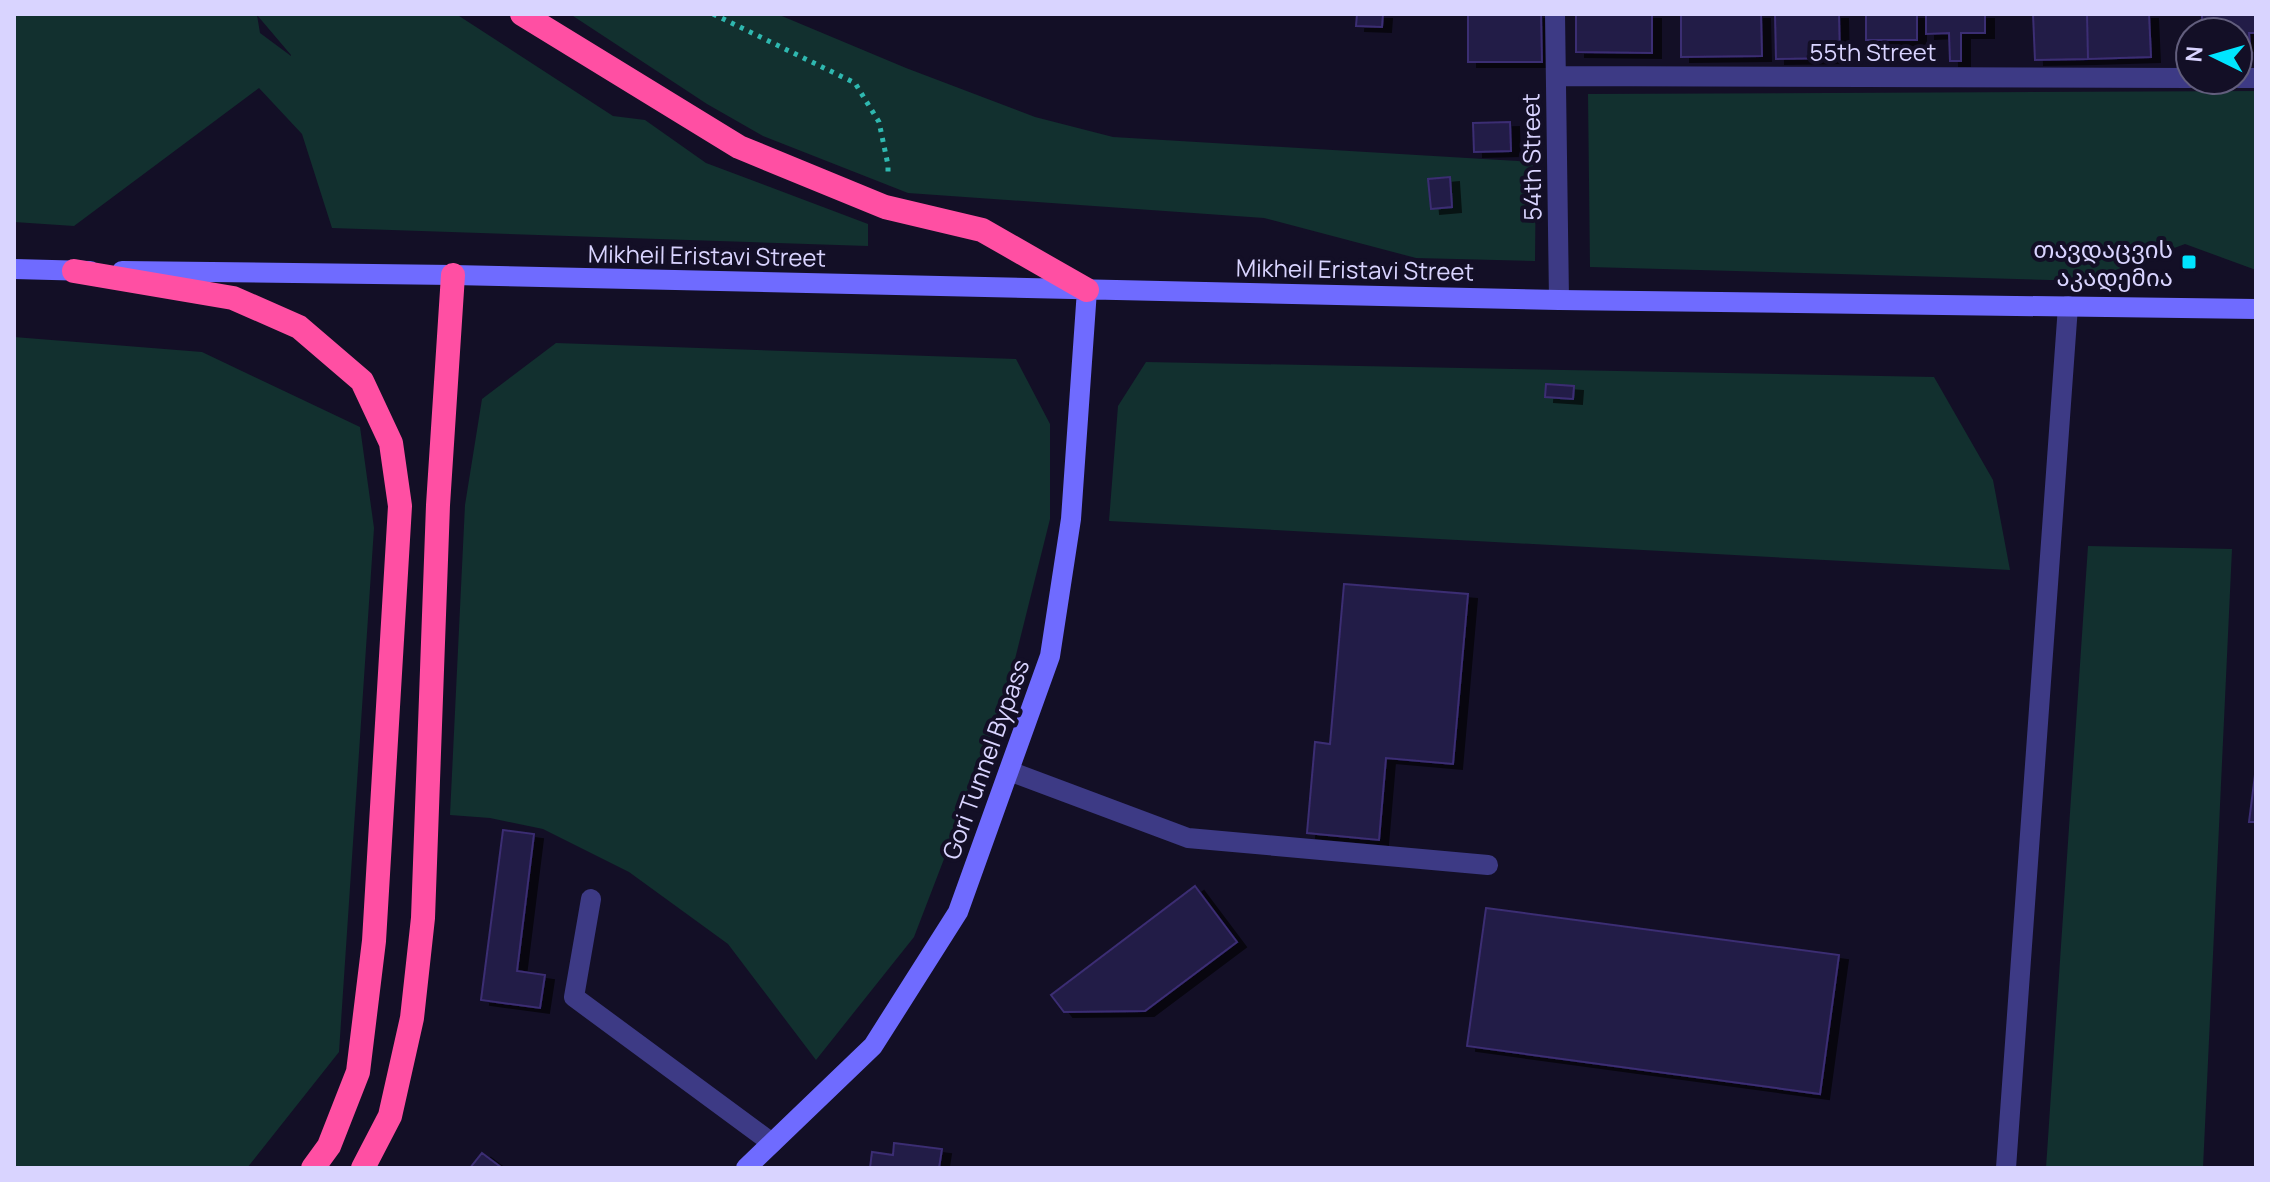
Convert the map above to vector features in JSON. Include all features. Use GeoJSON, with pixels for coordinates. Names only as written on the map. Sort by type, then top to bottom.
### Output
{"type":"FeatureCollection","features":[{"type":"Feature","properties":{"kind":"highway"},"geometry":{"type":"LineString","coordinates":[[522,14],[739,147],[885,207],[982,230],[1087,290]]}},
{"type":"Feature","properties":{"kind":"highway"},"geometry":{"type":"LineString","coordinates":[[74,271],[233,298],[299,327],[362,381],[391,443],[400,506],[374,941],[358,1072],[329,1146],[313,1168]]}},
{"type":"Feature","properties":{"kind":"highway"},"geometry":{"type":"LineString","coordinates":[[363,1168],[390,1116],[412,1018],[423,918],[438,505],[453,275]]}},
{"type":"Feature","properties":{"kind":"main road","name":"Mikheil Eristavi Street"},"geometry":{"type":"LineString","coordinates":[[14,269],[453,275],[1559,300],[2256,309]]}},
{"type":"Feature","properties":{"kind":"main road","name":"Gori Tunnel Bypass"},"geometry":{"type":"LineString","coordinates":[[746,1168],[873,1046],[958,912],[1050,656],[1071,519],[1087,290]]}},
{"type":"Feature","properties":{"kind":"street","name":"54th Street"},"geometry":{"type":"LineString","coordinates":[[1555,14],[1559,300]]}},
{"type":"Feature","properties":{"kind":"street","name":"55th Street"},"geometry":{"type":"LineString","coordinates":[[1556,76],[2174,78]]}},
{"type":"Feature","properties":{"kind":"street"},"geometry":{"type":"LineString","coordinates":[[2006,1168],[2068,306]]}},
{"type":"Feature","properties":{"kind":"street"},"geometry":{"type":"LineString","coordinates":[[1009,771],[1188,838],[1488,865]]}},
{"type":"Feature","properties":{"kind":"street"},"geometry":{"type":"LineString","coordinates":[[591,899],[574,997],[772,1143]]}},
{"type":"Feature","properties":{"kind":"path"},"geometry":{"type":"LineString","coordinates":[[713,14],[855,83],[879,122],[888,165],[885,207]]}},
{"type":"Feature","properties":{"kind":"green space"},"geometry":{"type":"Polygon","coordinates":[[[14,14],[456,14],[613,116],[645,120],[706,163],[868,224],[868,246],[332,228],[302,134],[259,88],[74,226],[14,222],[14,14]],[[257,15],[260,33],[291,55],[257,15]]]}},
{"type":"Feature","properties":{"kind":"green space"},"geometry":{"type":"Polygon","coordinates":[[[570,14],[777,14],[1035,117],[1113,137],[1536,162],[1535,261],[1416,258],[1264,218],[908,193],[763,136],[707,104],[570,14]]]}},
{"type":"Feature","properties":{"kind":"green space"},"geometry":{"type":"Polygon","coordinates":[[[2174,91],[2174,96],[2254,96],[2254,91],[2256,270],[2185,244],[2086,281],[1590,267],[1588,94],[2174,91]]]}},
{"type":"Feature","properties":{"kind":"green space"},"geometry":{"type":"Polygon","coordinates":[[[14,337],[202,352],[360,427],[374,528],[339,1052],[247,1168],[14,1168],[14,337]]]}},
{"type":"Feature","properties":{"kind":"green space"},"geometry":{"type":"Polygon","coordinates":[[[556,343],[1016,359],[1050,424],[1050,519],[1004,703],[914,937],[816,1060],[728,944],[629,872],[543,829],[490,818],[450,815],[465,505],[482,399],[556,343]]]}},
{"type":"Feature","properties":{"kind":"green space"},"geometry":{"type":"Polygon","coordinates":[[[1146,362],[1934,377],[1993,480],[2010,570],[1109,521],[1118,406],[1146,362]]]}},
{"type":"Feature","properties":{"kind":"green space"},"geometry":{"type":"Polygon","coordinates":[[[2088,546],[2232,549],[2203,1168],[2046,1168],[2088,546]]]}},
{"type":"Feature","properties":{"kind":"building"},"geometry":{"type":"Polygon","coordinates":[[[1357,14],[1383,14],[1382,27],[1356,26],[1357,14]]]}},
{"type":"Feature","properties":{"kind":"building"},"geometry":{"type":"Polygon","coordinates":[[[1468,14],[1541,14],[1542,62],[1468,62],[1468,14]]]}},
{"type":"Feature","properties":{"kind":"building"},"geometry":{"type":"Polygon","coordinates":[[[1576,14],[1652,14],[1652,53],[1576,52],[1576,14]]]}},
{"type":"Feature","properties":{"kind":"building"},"geometry":{"type":"Polygon","coordinates":[[[1681,14],[1761,14],[1762,56],[1681,57],[1681,14]]]}},
{"type":"Feature","properties":{"kind":"building"},"geometry":{"type":"Polygon","coordinates":[[[1775,14],[1839,14],[1840,58],[1776,59],[1775,14]]]}},
{"type":"Feature","properties":{"kind":"building"},"geometry":{"type":"Polygon","coordinates":[[[1866,14],[1917,14],[1917,40],[1866,40],[1866,14]]]}},
{"type":"Feature","properties":{"kind":"building"},"geometry":{"type":"Polygon","coordinates":[[[1926,14],[1985,14],[1985,33],[1961,33],[1961,61],[1950,61],[1949,33],[1926,34],[1926,14]]]}},
{"type":"Feature","properties":{"kind":"building"},"geometry":{"type":"Polygon","coordinates":[[[2033,14],[2087,14],[2088,59],[2035,60],[2033,14]]]}},
{"type":"Feature","properties":{"kind":"building"},"geometry":{"type":"Polygon","coordinates":[[[2087,14],[2149,14],[2151,57],[2088,59],[2087,14]]]}},
{"type":"Feature","properties":{"kind":"building"},"geometry":{"type":"Polygon","coordinates":[[[2256,14],[2256,33],[2254,16],[2202,16],[2256,14]]]}},
{"type":"Feature","properties":{"kind":"building"},"geometry":{"type":"Polygon","coordinates":[[[1510,122],[1511,151],[1474,152],[1473,123],[1510,122]]]}},
{"type":"Feature","properties":{"kind":"building"},"geometry":{"type":"Polygon","coordinates":[[[1450,177],[1452,207],[1431,209],[1428,179],[1450,177]]]}},
{"type":"Feature","properties":{"kind":"building"},"geometry":{"type":"Polygon","coordinates":[[[1546,384],[1574,386],[1573,399],[1545,397],[1546,384]]]}},
{"type":"Feature","properties":{"kind":"building"},"geometry":{"type":"Polygon","coordinates":[[[1344,584],[1468,594],[1453,764],[1386,758],[1379,840],[1307,833],[1315,742],[1330,744],[1344,584]]]}},
{"type":"Feature","properties":{"kind":"building"},"geometry":{"type":"Polygon","coordinates":[[[2256,767],[2256,822],[2249,822],[2256,767]]]}},
{"type":"Feature","properties":{"kind":"building"},"geometry":{"type":"Polygon","coordinates":[[[503,830],[534,834],[517,971],[545,975],[540,1008],[481,1000],[503,830]]]}},
{"type":"Feature","properties":{"kind":"building"},"geometry":{"type":"Polygon","coordinates":[[[1195,886],[1237,942],[1145,1011],[1064,1012],[1051,995],[1195,886]]]}},
{"type":"Feature","properties":{"kind":"building"},"geometry":{"type":"Polygon","coordinates":[[[1486,908],[1839,955],[1820,1094],[1467,1046],[1486,908]]]}},
{"type":"Feature","properties":{"kind":"building"},"geometry":{"type":"Polygon","coordinates":[[[894,1143],[942,1149],[939,1168],[870,1168],[872,1152],[893,1155],[894,1143]]]}},
{"type":"Feature","properties":{"kind":"building"},"geometry":{"type":"Polygon","coordinates":[[[482,1153],[502,1168],[470,1168],[482,1153]]]}},
{"type":"Feature","properties":{"kind":"place","name":"თავდაცვის აკადემია"},"geometry":{"type":"Point","coordinates":[2189,262]}}]}
